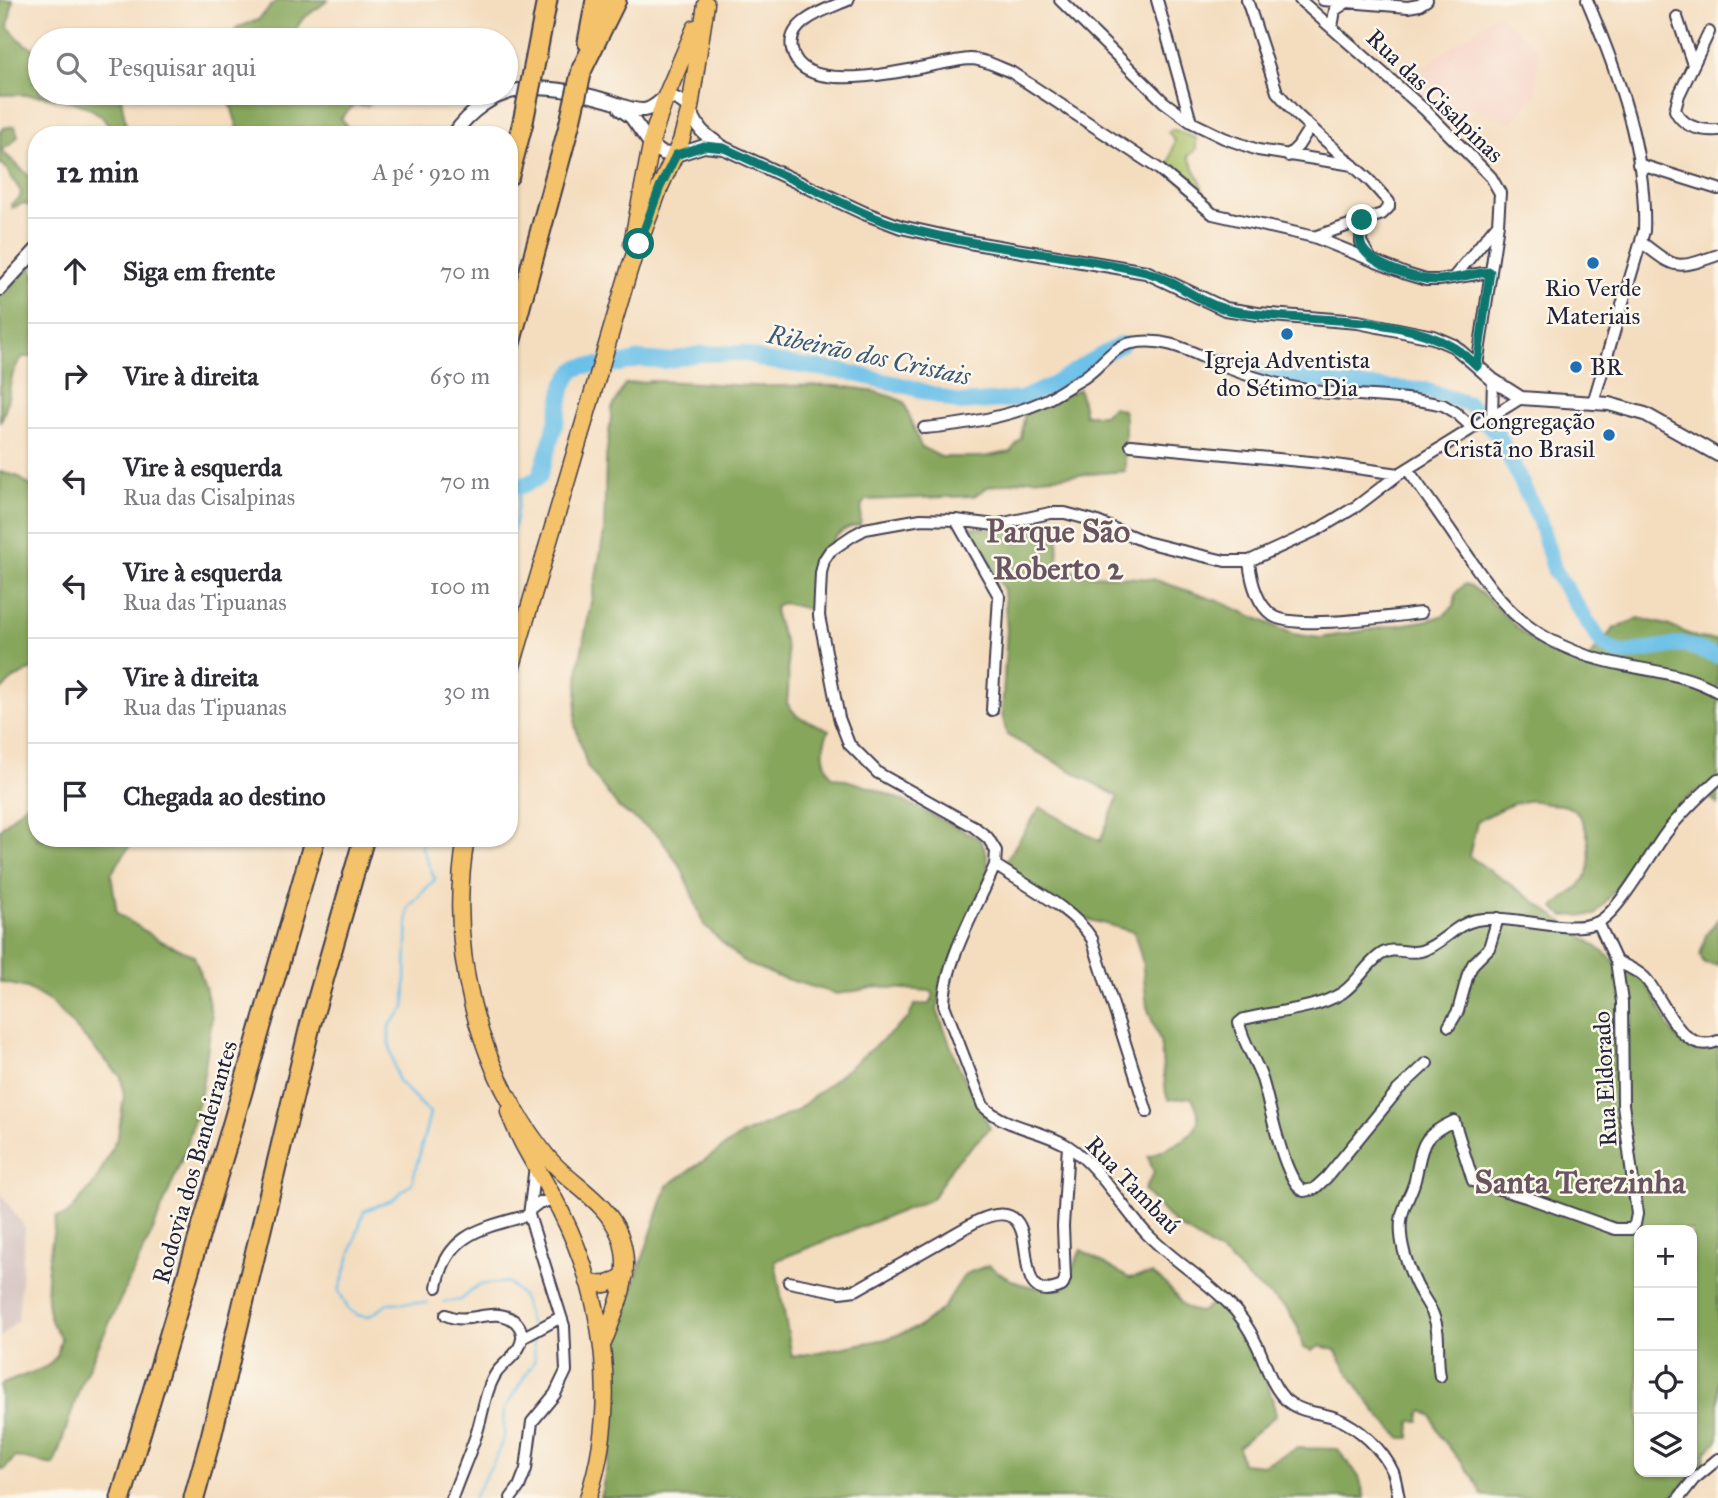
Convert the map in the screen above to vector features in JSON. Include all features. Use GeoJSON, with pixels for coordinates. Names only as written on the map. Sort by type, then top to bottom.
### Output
{"type":"FeatureCollection","features":[{"type":"Feature","properties":{"kind":"highway"},"geometry":{"type":"LineString","coordinates":[[518,141],[547,0]]}},
{"type":"Feature","properties":{"kind":"highway"},"geometry":{"type":"LineString","coordinates":[[518,314],[569,126],[596,0]]}},
{"type":"Feature","properties":{"kind":"highway"},"geometry":{"type":"LineString","coordinates":[[582,71],[616,0]]}},
{"type":"Feature","properties":{"kind":"highway","name":"Rodovia dos Bandeirantes"},"geometry":{"type":"LineString","coordinates":[[121,1498],[312,847]]}},
{"type":"Feature","properties":{"kind":"highway"},"geometry":{"type":"LineString","coordinates":[[194,1498],[310,1026],[361,847]]}},
{"type":"Feature","properties":{"kind":"main road"},"geometry":{"type":"LineString","coordinates":[[630,267],[633,233],[651,145],[666,96],[706,2]]}},
{"type":"Feature","properties":{"kind":"main road"},"geometry":{"type":"LineString","coordinates":[[518,645],[630,267],[660,187],[676,155],[690,108],[706,2]]}},
{"type":"Feature","properties":{"kind":"main road"},"geometry":{"type":"LineString","coordinates":[[465,847],[460,895],[467,983],[513,1124],[559,1207],[578,1250],[603,1343],[604,1412],[597,1466],[588,1498]]}},
{"type":"Feature","properties":{"kind":"main road"},"geometry":{"type":"LineString","coordinates":[[504,1093],[544,1154],[608,1211],[620,1237],[625,1258],[625,1275],[619,1303],[603,1343]]}},
{"type":"Feature","properties":{"kind":"main road"},"geometry":{"type":"LineString","coordinates":[[559,1207],[586,1192]]}},
{"type":"Feature","properties":{"kind":"main road"},"geometry":{"type":"LineString","coordinates":[[588,1282],[607,1285],[625,1275]]}},
{"type":"Feature","properties":{"kind":"street"},"geometry":{"type":"LineString","coordinates":[[848,0],[805,20],[794,34],[791,44],[793,57],[805,70],[858,76],[904,72],[973,59],[991,64],[1010,72],[1159,169],[1213,214],[1314,237],[1426,280],[1490,272]]}},
{"type":"Feature","properties":{"kind":"street"},"geometry":{"type":"LineString","coordinates":[[1060,0],[1164,102],[1191,122],[1239,144],[1288,156],[1353,165]]}},
{"type":"Feature","properties":{"kind":"street"},"geometry":{"type":"LineString","coordinates":[[1157,0],[1191,122]]}},
{"type":"Feature","properties":{"kind":"street"},"geometry":{"type":"LineString","coordinates":[[1247,0],[1277,92],[1389,202],[1386,211],[1314,237]]}},
{"type":"Feature","properties":{"kind":"street","name":"Rua das Cisalpinas"},"geometry":{"type":"LineString","coordinates":[[1300,0],[1425,110],[1491,177],[1500,194],[1477,366]]}},
{"type":"Feature","properties":{"kind":"street"},"geometry":{"type":"LineString","coordinates":[[1323,0],[1408,7],[1427,0]]}},
{"type":"Feature","properties":{"kind":"street"},"geometry":{"type":"LineString","coordinates":[[1587,0],[1609,51],[1627,106],[1645,212],[1641,242],[1593,403]]}},
{"type":"Feature","properties":{"kind":"street"},"geometry":{"type":"LineString","coordinates":[[1332,27],[1335,10],[1347,2]]}},
{"type":"Feature","properties":{"kind":"street"},"geometry":{"type":"LineString","coordinates":[[1677,17],[1693,65]]}},
{"type":"Feature","properties":{"kind":"street"},"geometry":{"type":"LineString","coordinates":[[1709,32],[1675,110],[1679,118],[1698,128],[1718,130]]}},
{"type":"Feature","properties":{"kind":"street"},"geometry":{"type":"LineString","coordinates":[[518,91],[538,87],[565,89],[643,110],[655,106],[666,96],[684,102],[703,132],[724,148],[864,214],[901,227],[969,242],[1146,272],[1213,305],[1238,311],[1358,321],[1409,331],[1454,346],[1493,380],[1521,398],[1609,404],[1645,414],[1718,455]]}},
{"type":"Feature","properties":{"kind":"street"},"geometry":{"type":"LineString","coordinates":[[606,100],[631,117],[651,145],[662,153],[676,155],[704,146],[724,148]]}},
{"type":"Feature","properties":{"kind":"street"},"geometry":{"type":"LineString","coordinates":[[461,126],[482,105]]}},
{"type":"Feature","properties":{"kind":"street"},"geometry":{"type":"LineString","coordinates":[[1288,156],[1310,127]]}},
{"type":"Feature","properties":{"kind":"street"},"geometry":{"type":"LineString","coordinates":[[1638,164],[1718,189]]}},
{"type":"Feature","properties":{"kind":"street"},"geometry":{"type":"LineString","coordinates":[[1362,220],[1361,242],[1370,258]]}},
{"type":"Feature","properties":{"kind":"street"},"geometry":{"type":"LineString","coordinates":[[1454,277],[1498,224]]}},
{"type":"Feature","properties":{"kind":"street"},"geometry":{"type":"LineString","coordinates":[[1641,242],[1670,264],[1677,266],[1718,255]]}},
{"type":"Feature","properties":{"kind":"street"},"geometry":{"type":"LineString","coordinates":[[0,289],[28,259]]}},
{"type":"Feature","properties":{"kind":"street"},"geometry":{"type":"LineString","coordinates":[[924,428],[948,426],[1010,412],[1048,399],[1082,379],[1122,346],[1144,342],[1189,349],[1226,368],[1289,386],[1443,405],[1476,426]]}},
{"type":"Feature","properties":{"kind":"street"},"geometry":{"type":"LineString","coordinates":[[1491,416],[1493,380]]}},
{"type":"Feature","properties":{"kind":"street"},"geometry":{"type":"LineString","coordinates":[[1147,1112],[1119,1031],[1092,939],[1085,929],[1072,916],[995,866],[996,851],[988,838],[973,825],[878,774],[849,744],[839,718],[819,616],[824,560],[839,544],[875,527],[920,519],[995,525],[1050,513],[1065,513],[1086,518],[1146,542],[1225,561],[1249,561],[1317,530],[1521,398]]}},
{"type":"Feature","properties":{"kind":"street"},"geometry":{"type":"LineString","coordinates":[[1131,445],[1404,472],[1487,583],[1520,621],[1586,656],[1675,674],[1705,684],[1718,692]]}},
{"type":"Feature","properties":{"kind":"street"},"geometry":{"type":"LineString","coordinates":[[957,520],[999,596],[992,710]]}},
{"type":"Feature","properties":{"kind":"street"},"geometry":{"type":"LineString","coordinates":[[1249,561],[1252,583],[1259,599],[1271,614],[1280,619],[1337,622],[1421,613]]}},
{"type":"Feature","properties":{"kind":"street"},"geometry":{"type":"LineString","coordinates":[[1427,1063],[1398,1090],[1327,1177],[1314,1189],[1304,1191],[1297,1186],[1282,1150],[1262,1078],[1239,1023],[1244,1019],[1309,1005],[1342,993],[1378,957],[1391,949],[1419,951],[1435,944],[1463,924],[1499,918],[1557,925],[1598,922],[1613,908],[1683,812],[1718,779]]}},
{"type":"Feature","properties":{"kind":"street","name":"Rua Tambaú"},"geometry":{"type":"LineString","coordinates":[[995,866],[949,971],[944,1005],[983,1106],[1007,1124],[1068,1146],[1101,1178],[1146,1233],[1229,1303],[1257,1343],[1270,1375],[1287,1401],[1300,1409],[1336,1418],[1350,1425],[1374,1446],[1394,1474],[1399,1498]]}},
{"type":"Feature","properties":{"kind":"street"},"geometry":{"type":"LineString","coordinates":[[1449,1026],[1458,1011],[1468,974],[1473,964],[1489,948],[1499,918]]}},
{"type":"Feature","properties":{"kind":"street","name":"Rua Eldorado"},"geometry":{"type":"LineString","coordinates":[[1440,1376],[1437,1363],[1437,1328],[1416,1283],[1403,1245],[1401,1219],[1415,1181],[1421,1152],[1433,1132],[1454,1121],[1473,1181],[1615,1229],[1631,1229],[1635,1224],[1636,1199],[1623,1104],[1623,1025],[1616,961],[1598,922]]}},
{"type":"Feature","properties":{"kind":"street"},"geometry":{"type":"LineString","coordinates":[[1616,961],[1642,975],[1684,1034],[1705,1044],[1718,1041]]}},
{"type":"Feature","properties":{"kind":"street"},"geometry":{"type":"LineString","coordinates":[[789,1282],[840,1292],[856,1290],[968,1226],[993,1213],[1001,1213],[1017,1221],[1023,1230],[1030,1279],[1044,1289],[1062,1286],[1065,1268],[1063,1226],[1068,1146]]}},
{"type":"Feature","properties":{"kind":"street"},"geometry":{"type":"LineString","coordinates":[[511,1498],[526,1469],[532,1422],[555,1394],[566,1371],[564,1326],[530,1212],[535,1163]]}},
{"type":"Feature","properties":{"kind":"street"},"geometry":{"type":"LineString","coordinates":[[437,1287],[447,1254],[474,1233],[530,1212],[540,1202],[559,1207]]}},
{"type":"Feature","properties":{"kind":"street"},"geometry":{"type":"LineString","coordinates":[[446,1315],[455,1320],[502,1315],[515,1321],[520,1327],[522,1338],[518,1347],[496,1373],[485,1401],[475,1440],[452,1498]]}},
{"type":"Feature","properties":{"kind":"street"},"geometry":{"type":"LineString","coordinates":[[522,1338],[561,1317]]}},
{"type":"Feature","properties":{"kind":"street"},"geometry":{"type":"LineString","coordinates":[[1679,1498],[1694,1479],[1718,1460]]}},
{"type":"Feature","properties":{"kind":"shaded area"},"geometry":{"type":"Polygon","coordinates":[[[1498,13],[1538,50],[1537,93],[1512,124],[1466,105],[1450,125],[1404,81],[1498,13]]]}},
{"type":"Feature","properties":{"kind":"shaded area"},"geometry":{"type":"Polygon","coordinates":[[[0,1192],[25,1228],[18,1320],[0,1338],[0,1192]]]}},
{"type":"Feature","properties":{"kind":"green space"},"geometry":{"type":"Polygon","coordinates":[[[0,0],[13,0],[8,27],[28,46],[28,95],[0,95],[0,0]]]}},
{"type":"Feature","properties":{"kind":"green space"},"geometry":{"type":"Polygon","coordinates":[[[277,0],[328,0],[306,16],[297,28],[236,28],[259,19],[277,0]]]}},
{"type":"Feature","properties":{"kind":"green space"},"geometry":{"type":"Polygon","coordinates":[[[81,105],[122,105],[126,126],[108,126],[96,112],[81,105]]]}},
{"type":"Feature","properties":{"kind":"green space"},"geometry":{"type":"Polygon","coordinates":[[[231,105],[354,105],[341,118],[347,126],[237,126],[231,105]]]}},
{"type":"Feature","properties":{"kind":"green space"},"geometry":{"type":"Polygon","coordinates":[[[15,126],[18,136],[1,150],[28,175],[28,205],[24,203],[12,208],[11,204],[20,198],[21,192],[4,165],[0,164],[0,132],[4,128],[15,126]]]}},
{"type":"Feature","properties":{"kind":"green space"},"geometry":{"type":"Polygon","coordinates":[[[1172,129],[1196,138],[1196,150],[1188,156],[1206,200],[1167,171],[1175,140],[1168,132],[1172,129]]]}},
{"type":"Feature","properties":{"kind":"green space"},"geometry":{"type":"Polygon","coordinates":[[[28,268],[28,357],[23,357],[14,371],[0,422],[0,297],[28,268]]]}},
{"type":"Feature","properties":{"kind":"green space"},"geometry":{"type":"Polygon","coordinates":[[[650,381],[754,386],[830,386],[868,390],[904,402],[921,447],[941,457],[983,457],[1010,452],[1021,438],[1025,411],[1079,389],[1085,415],[1103,415],[1113,407],[1123,410],[1125,418],[1125,471],[1029,479],[988,487],[974,496],[867,500],[862,504],[860,525],[843,531],[830,543],[820,559],[814,580],[812,610],[784,603],[776,605],[776,616],[787,654],[787,703],[797,716],[829,730],[824,754],[832,777],[889,795],[980,839],[986,852],[989,872],[943,982],[937,1010],[958,1065],[990,1128],[953,1165],[932,1199],[775,1261],[792,1357],[886,1339],[919,1327],[943,1308],[965,1274],[989,1265],[1015,1282],[1041,1288],[1063,1289],[1081,1250],[1129,1278],[1152,1274],[1190,1310],[1201,1312],[1216,1300],[1227,1312],[1254,1354],[1276,1415],[1238,1447],[1242,1463],[1263,1465],[1298,1448],[1338,1449],[1359,1477],[1365,1498],[600,1498],[609,1457],[616,1396],[617,1335],[667,1186],[740,1136],[796,1111],[909,1018],[914,1005],[929,1004],[933,999],[933,993],[930,991],[878,987],[837,994],[779,977],[743,962],[704,925],[682,869],[659,836],[618,807],[587,766],[575,725],[579,665],[604,534],[606,458],[612,408],[625,384],[650,381]]]}},
{"type":"Feature","properties":{"kind":"green space"},"geometry":{"type":"Polygon","coordinates":[[[0,472],[17,476],[28,484],[28,671],[16,677],[0,691],[0,472]]]}},
{"type":"Feature","properties":{"kind":"green space"},"geometry":{"type":"Polygon","coordinates":[[[1041,524],[1059,526],[1058,561],[1062,567],[1092,575],[1153,579],[1218,601],[1293,634],[1320,638],[1429,620],[1444,615],[1454,606],[1456,593],[1465,584],[1483,595],[1533,641],[1582,667],[1613,629],[1639,618],[1667,625],[1698,638],[1718,640],[1718,805],[1700,788],[1681,803],[1595,915],[1564,916],[1554,908],[1581,884],[1589,866],[1585,827],[1581,818],[1568,807],[1531,800],[1500,809],[1477,822],[1469,856],[1644,981],[1667,1023],[1682,1043],[1692,1049],[1704,1050],[1718,1044],[1718,1441],[1706,1451],[1703,1465],[1697,1471],[1697,1225],[1634,1225],[1634,1477],[1691,1477],[1671,1498],[1500,1498],[1482,1495],[1474,1478],[1440,1436],[1432,1416],[1423,1411],[1419,1421],[1411,1421],[1410,1438],[1401,1438],[1365,1397],[1335,1350],[1320,1346],[1312,1351],[1303,1348],[1298,1328],[1287,1309],[1248,1279],[1228,1258],[1175,1224],[1144,1190],[1154,1173],[1148,1157],[1188,1136],[1195,1129],[1198,1120],[1191,1097],[1169,1100],[1166,1094],[1160,1041],[1147,1007],[1142,960],[1134,932],[1076,916],[1006,869],[1004,864],[1040,807],[1100,841],[1118,797],[1007,735],[1002,714],[1007,629],[1004,590],[970,531],[971,527],[997,530],[1041,524]]]}},
{"type":"Feature","properties":{"kind":"green space"},"geometry":{"type":"Polygon","coordinates":[[[28,802],[28,847],[129,847],[111,874],[117,913],[159,940],[194,956],[212,1017],[202,1088],[186,1149],[153,1230],[82,1381],[54,1465],[15,1457],[4,1470],[0,1470],[0,1385],[46,1367],[57,1356],[61,1338],[53,1325],[47,1299],[49,1256],[56,1217],[67,1215],[94,1184],[118,1136],[124,1097],[121,1077],[52,1003],[27,988],[0,982],[0,829],[28,802]]]}},
{"type":"Feature","properties":{"kind":"green space"},"geometry":{"type":"Polygon","coordinates":[[[1718,919],[1718,965],[1704,963],[1700,955],[1706,935],[1718,919]]]}},
{"type":"Feature","properties":{"kind":"waterway","name":"Ribeirão dos Cristais"},"geometry":{"type":"LineString","coordinates":[[521,486],[539,478],[556,423],[564,385],[574,370],[584,366],[620,364],[640,359],[665,361],[698,354],[743,353],[768,361],[847,372],[910,387],[960,403],[1021,399],[1054,384],[1122,344]]}},
{"type":"Feature","properties":{"kind":"waterway","name":"Ribeirão dos Cristais"},"geometry":{"type":"LineString","coordinates":[[1223,361],[1263,373],[1297,376],[1341,385],[1425,390],[1469,404],[1499,436],[1539,519],[1555,572],[1602,644],[1620,654],[1683,644],[1718,656]]}},
{"type":"Feature","properties":{"kind":"waterway","name":"Ribeirão dos Cristais"},"geometry":{"type":"LineString","coordinates":[[518,484],[521,486],[518,505]]}},
{"type":"Feature","properties":{"kind":"waterway","name":"Ribeirão dos Cristais"},"geometry":{"type":"LineString","coordinates":[[421,847],[435,879],[408,908],[405,1008],[389,1026],[389,1042],[398,1081],[430,1113],[412,1183],[392,1200],[364,1211],[339,1291],[348,1309],[357,1315],[368,1317],[389,1303],[427,1303]]}},
{"type":"Feature","properties":{"kind":"waterway","name":"Ribeirão dos Cristais"},"geometry":{"type":"LineString","coordinates":[[444,1302],[461,1300],[478,1285],[508,1282],[522,1296],[532,1329]]}},
{"type":"Feature","properties":{"kind":"waterway","name":"Ribeirão dos Cristais"},"geometry":{"type":"LineString","coordinates":[[473,1498],[497,1456],[504,1435],[504,1410],[535,1360],[533,1335]]}},
{"type":"Feature","properties":{"kind":"place","name":"Rio Verde Materiais"},"geometry":{"type":"Point","coordinates":[1593,263]}},
{"type":"Feature","properties":{"kind":"place","name":"Igreja Adventista do Sétimo Dia"},"geometry":{"type":"Point","coordinates":[1287,334]}},
{"type":"Feature","properties":{"kind":"place","name":"BR"},"geometry":{"type":"Point","coordinates":[1576,367]}},
{"type":"Feature","properties":{"kind":"place","name":"Congregação Cristã no Brasil"},"geometry":{"type":"Point","coordinates":[1609,435]}},
{"type":"Feature","properties":{"kind":"district","name":"Parque São Roberto 2"},"geometry":{"type":"Point","coordinates":[1058,550]}},
{"type":"Feature","properties":{"kind":"district","name":"Santa Terezinha"},"geometry":{"type":"Point","coordinates":[1580,1182]}},
{"type":"Feature","properties":{"kind":"route"},"geometry":{"type":"LineString","coordinates":[[639,244],[660,187],[676,155],[704,146],[724,148],[864,214],[901,227],[969,242],[1146,272],[1225,309],[1358,321],[1409,331],[1454,346],[1477,366],[1490,272],[1439,280],[1426,280],[1406,274],[1370,258],[1362,247],[1362,220]]}}]}
